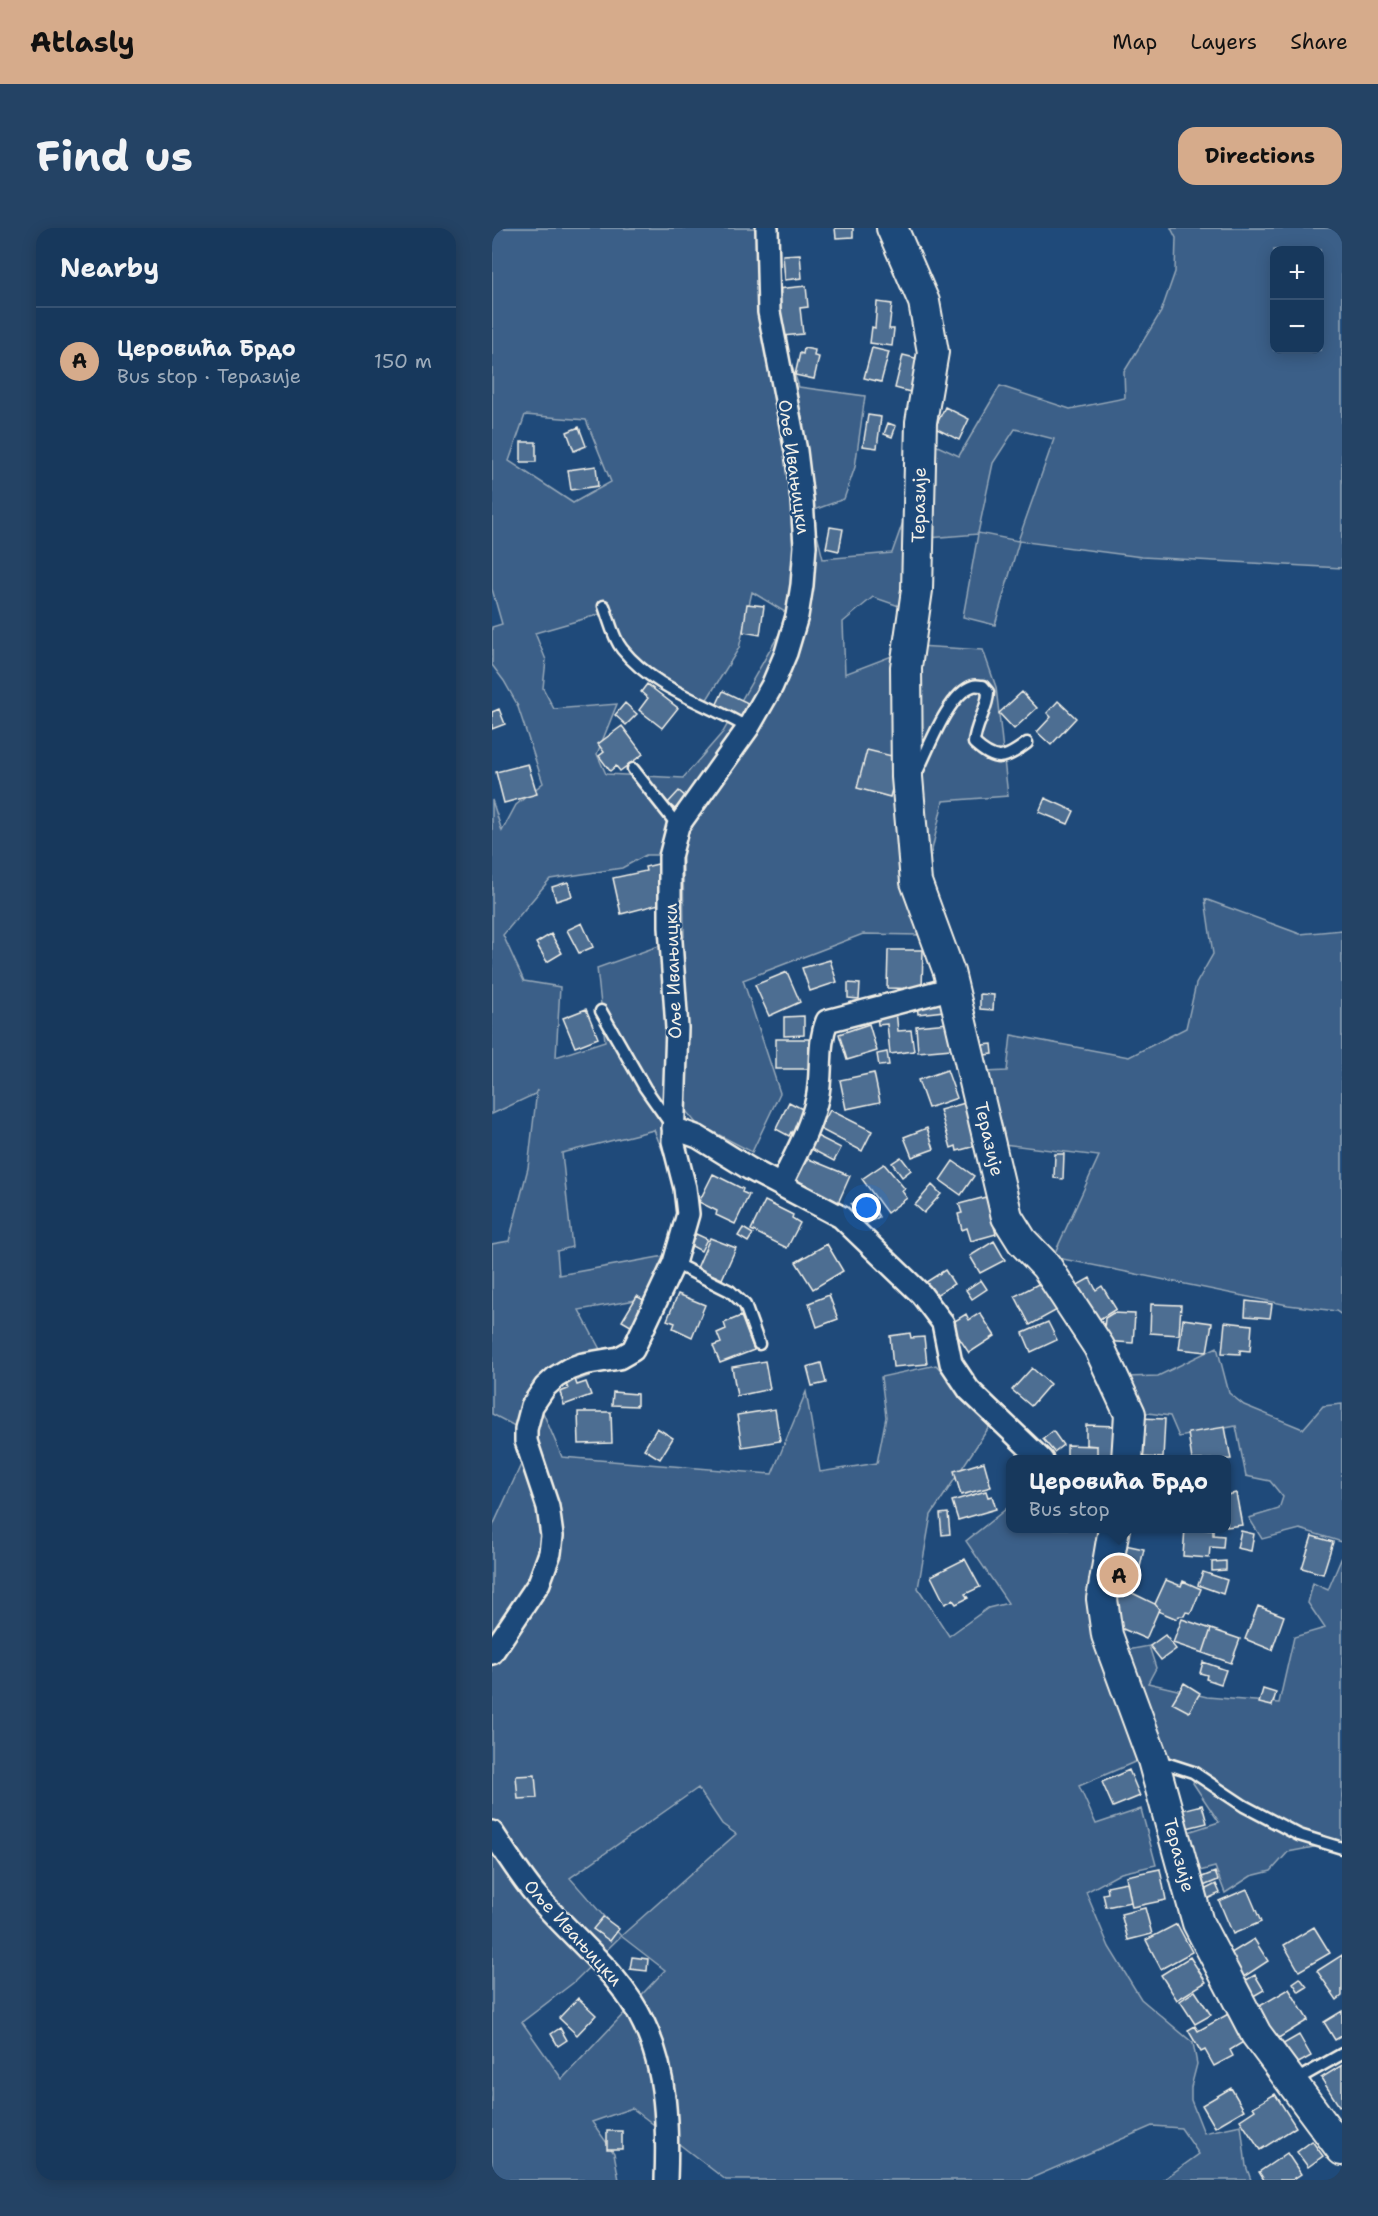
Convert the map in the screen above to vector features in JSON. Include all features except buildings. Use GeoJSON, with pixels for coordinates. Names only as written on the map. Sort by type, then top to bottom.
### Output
{"type":"FeatureCollection","features":[{"type":"Feature","properties":{"kind":"street","name":"Оље Ивањицки"},"geometry":{"type":"LineString","coordinates":[[492,1653],[539,1584],[550,1553],[552,1536],[550,1514],[526,1441],[526,1429],[532,1406],[545,1387],[569,1369],[583,1364],[619,1358],[633,1350],[638,1344],[674,1263],[685,1228],[688,1202],[675,1154],[673,1128],[677,1028],[670,927],[670,857],[678,826],[748,728],[772,686],[786,653],[797,616],[802,585],[805,546],[802,500],[796,451],[769,312],[767,228]]}},
{"type":"Feature","properties":{"kind":"street","name":"Теразије"},"geometry":{"type":"LineString","coordinates":[[892,228],[924,302],[933,352],[921,422],[917,590],[906,667],[908,790],[916,882],[949,972],[1007,1217],[1022,1241],[1046,1266],[1099,1347],[1130,1414],[1127,1455]]}},
{"type":"Feature","properties":{"kind":"street"},"geometry":{"type":"LineString","coordinates":[[781,1185],[807,1131],[817,1097],[822,1034],[827,1021],[953,988]]}},
{"type":"Feature","properties":{"kind":"street"},"geometry":{"type":"LineString","coordinates":[[673,1128],[698,1137],[750,1169],[841,1217],[921,1294],[944,1323],[951,1363],[969,1390],[1037,1455]]}},
{"type":"Feature","properties":{"kind":"street","name":"Теразије"},"geometry":{"type":"LineString","coordinates":[[1113,1533],[1102,1599],[1107,1635],[1153,1760],[1198,1923],[1256,2034],[1342,2150]]}},
{"type":"Feature","properties":{"kind":"street","name":"Оље Ивањицки"},"geometry":{"type":"LineString","coordinates":[[492,1832],[535,1894],[620,1983],[644,2024],[661,2075],[668,2145],[666,2180]]}},
{"type":"Feature","properties":{"kind":"lane"},"geometry":{"type":"LineString","coordinates":[[604,606],[621,648],[646,672],[684,698],[748,728]]}},
{"type":"Feature","properties":{"kind":"lane"},"geometry":{"type":"LineString","coordinates":[[908,790],[946,713],[962,694],[973,686],[983,686],[988,692],[988,702],[975,731],[974,743],[986,754],[999,758],[1009,756],[1027,743]]}},
{"type":"Feature","properties":{"kind":"lane"},"geometry":{"type":"LineString","coordinates":[[633,769],[678,826]]}},
{"type":"Feature","properties":{"kind":"lane"},"geometry":{"type":"LineString","coordinates":[[601,1011],[645,1088],[673,1128]]}},
{"type":"Feature","properties":{"kind":"lane"},"geometry":{"type":"LineString","coordinates":[[674,1263],[730,1291],[745,1305],[759,1344]]}},
{"type":"Feature","properties":{"kind":"lane"},"geometry":{"type":"LineString","coordinates":[[1153,1760],[1193,1773],[1244,1806],[1299,1835],[1342,1848]]}},
{"type":"Feature","properties":{"kind":"lane"},"geometry":{"type":"LineString","coordinates":[[1291,2082],[1342,2054]]}},
{"type":"Feature","properties":{"kind":"shaded area"},"geometry":{"type":"Polygon","coordinates":[[[492,228],[762,228],[772,310],[799,387],[865,396],[855,467],[844,499],[811,511],[823,559],[892,553],[931,443],[959,456],[1000,386],[1070,409],[1125,398],[1124,372],[1161,312],[1175,272],[1176,238],[1171,228],[1342,228],[1342,568],[1142,557],[1019,541],[995,625],[963,617],[978,534],[928,538],[902,607],[873,597],[843,622],[845,674],[918,646],[983,650],[996,687],[1008,796],[943,801],[925,881],[920,935],[863,934],[743,980],[780,1093],[752,1152],[696,1123],[667,1088],[678,1188],[654,1130],[562,1153],[572,1247],[557,1251],[559,1275],[670,1255],[658,1296],[579,1310],[610,1368],[536,1396],[562,1457],[772,1474],[806,1392],[820,1472],[877,1463],[886,1417],[881,1377],[936,1365],[991,1424],[931,1515],[918,1588],[949,1636],[988,1608],[1008,1603],[966,1541],[1006,1509],[1006,1533],[1107,1533],[1122,1651],[1149,1646],[1156,1668],[1148,1683],[1207,1697],[1279,1703],[1294,1637],[1325,1628],[1308,1603],[1313,1583],[1328,1590],[1342,1557],[1342,1850],[1319,1846],[1288,1852],[1271,1871],[1251,1876],[1225,1893],[1215,1867],[1192,1873],[1182,1834],[1219,1822],[1193,1783],[1197,1768],[1158,1754],[1079,1786],[1096,1824],[1141,1809],[1156,1865],[1121,1873],[1086,1892],[1109,1947],[1141,1999],[1193,2043],[1197,2064],[1191,2087],[1191,2100],[1204,2133],[1241,2125],[1246,2166],[1251,2180],[1163,2180],[1199,2154],[1181,2128],[1152,2126],[1027,2180],[726,2180],[632,2108],[592,2122],[614,2153],[619,2180],[492,2180],[492,1528],[524,1458],[515,1426],[492,1414],[492,1244],[509,1241],[528,1168],[537,1090],[535,1094],[492,1114],[492,800],[502,831],[516,805],[543,783],[517,704],[492,665],[492,627],[502,624],[492,589],[492,228]],[[525,415],[509,461],[573,503],[611,482],[586,420],[525,415]],[[1015,429],[993,463],[978,533],[1018,541],[1054,439],[1015,429]],[[752,592],[739,648],[706,701],[629,666],[601,614],[535,633],[546,660],[543,688],[554,709],[617,704],[597,754],[606,774],[683,778],[723,732],[790,615],[752,592]],[[646,855],[622,868],[550,879],[503,935],[524,981],[560,987],[556,1057],[605,1041],[597,968],[684,937],[683,855],[646,855]],[[698,1788],[570,1878],[621,1936],[736,1834],[722,1824],[698,1788]],[[621,1936],[573,1983],[522,2022],[562,2079],[665,1970],[621,1936]]]}},
{"type":"Feature","properties":{"kind":"shaded area"},"geometry":{"type":"Polygon","coordinates":[[[1205,899],[1300,934],[1342,930],[1342,1315],[1336,1311],[1288,1305],[1053,1257],[1099,1156],[1004,1144],[985,1072],[1007,1071],[1011,1035],[1129,1057],[1186,1028],[1196,984],[1213,954],[1205,899]]]}},
{"type":"Feature","properties":{"kind":"shaded area"},"geometry":{"type":"Polygon","coordinates":[[[1217,1347],[1229,1393],[1244,1405],[1303,1429],[1323,1406],[1342,1404],[1342,1542],[1300,1529],[1262,1539],[1249,1518],[1279,1509],[1283,1497],[1270,1481],[1246,1476],[1236,1426],[1179,1437],[1170,1416],[1141,1412],[1126,1377],[1158,1376],[1217,1347]]]}},
{"type":"Feature","properties":{"kind":"place","name":"Церовића Брдо"},"geometry":{"type":"Point","coordinates":[1119,1575]}}]}
